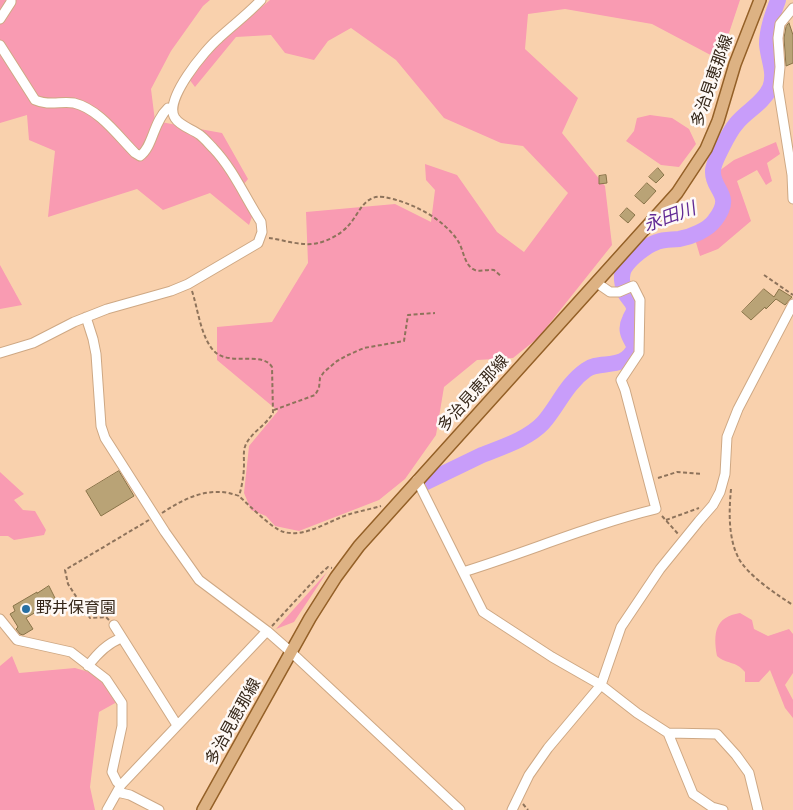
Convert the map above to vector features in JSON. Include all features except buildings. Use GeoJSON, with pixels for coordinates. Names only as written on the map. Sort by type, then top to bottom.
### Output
{"type":"FeatureCollection","features":[{"type":"Feature","properties":{"kind":"main road","name":"多治見恵那線"},"geometry":{"type":"LineString","coordinates":[[203,810],[310,618],[341,570],[391,510],[677,193],[706,149],[718,121],[735,64],[760,0]]}},
{"type":"Feature","properties":{"kind":"street"},"geometry":{"type":"LineString","coordinates":[[0,19],[11,0]]}},
{"type":"Feature","properties":{"kind":"street"},"geometry":{"type":"LineString","coordinates":[[0,353],[33,343],[107,309],[171,291],[188,284],[258,243],[261,237],[261,222],[224,163],[200,135],[182,125],[174,117],[172,109],[178,92],[198,60],[261,0]]}},
{"type":"Feature","properties":{"kind":"street"},"geometry":{"type":"LineString","coordinates":[[791,0],[793,4]]}},
{"type":"Feature","properties":{"kind":"street"},"geometry":{"type":"LineString","coordinates":[[793,8],[780,24],[778,38],[780,67],[778,87],[792,175],[793,199]]}},
{"type":"Feature","properties":{"kind":"street"},"geometry":{"type":"LineString","coordinates":[[0,46],[35,100],[50,104],[72,103],[88,109],[96,114],[140,156],[146,152],[158,120],[168,108],[172,109]]}},
{"type":"Feature","properties":{"kind":"street"},"geometry":{"type":"LineString","coordinates":[[463,572],[486,566],[617,518],[656,509],[625,390],[620,380],[639,353],[640,300],[633,286],[619,292],[610,292],[597,283]]}},
{"type":"Feature","properties":{"kind":"street"},"geometry":{"type":"LineString","coordinates":[[512,810],[529,775],[548,748],[601,685],[621,627],[660,569],[713,505],[720,492],[725,474],[727,437],[738,409],[793,304]]}},
{"type":"Feature","properties":{"kind":"street"},"geometry":{"type":"LineString","coordinates":[[86,317],[96,354],[102,432],[165,532],[199,580],[267,631],[292,653],[460,810]]}},
{"type":"Feature","properties":{"kind":"street"},"geometry":{"type":"LineString","coordinates":[[418,480],[483,612],[552,657],[601,685],[637,713],[668,733],[717,734],[749,773],[758,810]]}},
{"type":"Feature","properties":{"kind":"street"},"geometry":{"type":"LineString","coordinates":[[0,619],[17,640],[71,652],[106,679],[122,703],[122,726],[112,772],[119,788],[130,796],[159,810]]}},
{"type":"Feature","properties":{"kind":"street"},"geometry":{"type":"LineString","coordinates":[[114,625],[177,725]]}},
{"type":"Feature","properties":{"kind":"street"},"geometry":{"type":"LineString","coordinates":[[107,810],[119,788],[267,631]]}},
{"type":"Feature","properties":{"kind":"street"},"geometry":{"type":"LineString","coordinates":[[88,666],[104,648],[114,640],[122,638]]}},
{"type":"Feature","properties":{"kind":"street"},"geometry":{"type":"LineString","coordinates":[[668,733],[694,794],[712,807],[723,810]]}},
{"type":"Feature","properties":{"kind":"path"},"geometry":{"type":"LineString","coordinates":[[261,237],[309,244],[322,242],[344,231],[365,202],[381,197],[404,203],[442,224],[458,241],[469,266],[474,270],[494,270],[501,276]]}},
{"type":"Feature","properties":{"kind":"path"},"geometry":{"type":"LineString","coordinates":[[764,275],[793,295]]}},
{"type":"Feature","properties":{"kind":"path"},"geometry":{"type":"LineString","coordinates":[[188,284],[197,305],[206,339],[215,352],[222,357],[255,359],[270,363],[273,375],[273,410],[269,420],[252,435],[246,444],[239,496]]}},
{"type":"Feature","properties":{"kind":"path"},"geometry":{"type":"LineString","coordinates":[[273,410],[315,395],[319,388],[320,378],[324,372],[348,355],[364,348],[404,341],[408,315],[435,312]]}},
{"type":"Feature","properties":{"kind":"path"},"geometry":{"type":"LineString","coordinates":[[648,481],[677,472],[702,474]]}},
{"type":"Feature","properties":{"kind":"path"},"geometry":{"type":"LineString","coordinates":[[731,488],[730,514],[735,550],[738,558],[757,578],[793,605]]}},
{"type":"Feature","properties":{"kind":"path"},"geometry":{"type":"LineString","coordinates":[[114,625],[106,617],[90,618],[68,584],[65,570],[184,499],[205,492],[224,492],[239,496],[271,525],[284,532],[296,533],[308,531],[351,514],[380,506],[385,506],[391,510]]}},
{"type":"Feature","properties":{"kind":"path"},"geometry":{"type":"LineString","coordinates":[[666,520],[699,508],[706,513]]}},
{"type":"Feature","properties":{"kind":"path"},"geometry":{"type":"LineString","coordinates":[[656,509],[684,540]]}},
{"type":"Feature","properties":{"kind":"path"},"geometry":{"type":"LineString","coordinates":[[267,631],[328,567],[341,570]]}},
{"type":"Feature","properties":{"kind":"shaded area"},"geometry":{"type":"Polygon","coordinates":[[[0,0],[210,0],[203,6],[171,51],[151,89],[155,121],[222,133],[248,179],[239,190],[253,214],[249,225],[210,193],[163,210],[137,189],[48,217],[55,151],[29,140],[27,115],[0,123],[0,0]]]}},
{"type":"Feature","properties":{"kind":"shaded area"},"geometry":{"type":"Polygon","coordinates":[[[270,0],[740,0],[720,60],[652,24],[565,9],[528,14],[525,49],[578,98],[562,133],[605,186],[612,245],[538,338],[513,358],[477,360],[444,387],[436,435],[405,479],[379,500],[299,531],[275,526],[266,516],[251,510],[244,493],[249,446],[278,411],[217,360],[217,327],[272,322],[308,263],[306,212],[395,204],[431,222],[435,190],[426,180],[425,164],[457,175],[497,232],[524,252],[568,193],[523,146],[501,143],[444,118],[396,60],[351,28],[328,41],[314,60],[285,53],[271,35],[236,37],[195,87],[189,79],[211,49],[270,0]]]}},
{"type":"Feature","properties":{"kind":"shaded area"},"geometry":{"type":"Polygon","coordinates":[[[650,115],[672,118],[689,129],[696,144],[679,167],[661,165],[626,141],[634,131],[637,118],[650,115]]]}},
{"type":"Feature","properties":{"kind":"shaded area"},"geometry":{"type":"Polygon","coordinates":[[[776,142],[780,154],[767,163],[772,181],[766,185],[757,170],[737,181],[751,221],[718,249],[700,256],[695,239],[719,223],[725,210],[728,195],[719,171],[734,160],[776,142]]]}},
{"type":"Feature","properties":{"kind":"shaded area"},"geometry":{"type":"Polygon","coordinates":[[[0,265],[22,305],[0,309],[0,265]]]}},
{"type":"Feature","properties":{"kind":"shaded area"},"geometry":{"type":"Polygon","coordinates":[[[0,472],[24,494],[14,500],[23,510],[35,511],[46,530],[44,535],[14,540],[8,536],[0,536],[0,472]]]}},
{"type":"Feature","properties":{"kind":"shaded area"},"geometry":{"type":"Polygon","coordinates":[[[327,572],[294,622],[276,629],[327,572]]]}},
{"type":"Feature","properties":{"kind":"shaded area"},"geometry":{"type":"Polygon","coordinates":[[[740,613],[752,620],[754,629],[768,636],[789,629],[793,634],[793,673],[785,685],[793,700],[793,718],[785,708],[770,670],[759,682],[745,682],[745,672],[741,668],[717,656],[715,640],[718,627],[725,618],[740,613]]]}},
{"type":"Feature","properties":{"kind":"shaded area"},"geometry":{"type":"Polygon","coordinates":[[[12,656],[19,673],[75,668],[96,674],[117,702],[99,712],[90,787],[95,810],[0,810],[0,666],[12,656]]]}},
{"type":"Feature","properties":{"kind":"waterway","name":"永田川"},"geometry":{"type":"LineString","coordinates":[[424,483],[530,434],[543,423],[568,388],[586,370],[598,365],[612,364],[625,360],[630,355],[635,347],[628,334],[628,323],[634,309],[623,287],[623,270],[631,260],[649,246],[660,241],[694,235],[712,224],[721,211],[723,198],[714,178],[714,167],[722,147],[733,128],[740,119],[763,99],[770,88],[772,71],[767,38],[778,0]]}},
{"type":"Feature","properties":{"kind":"place","name":"野井保育園"},"geometry":{"type":"Point","coordinates":[26,609]}}]}
